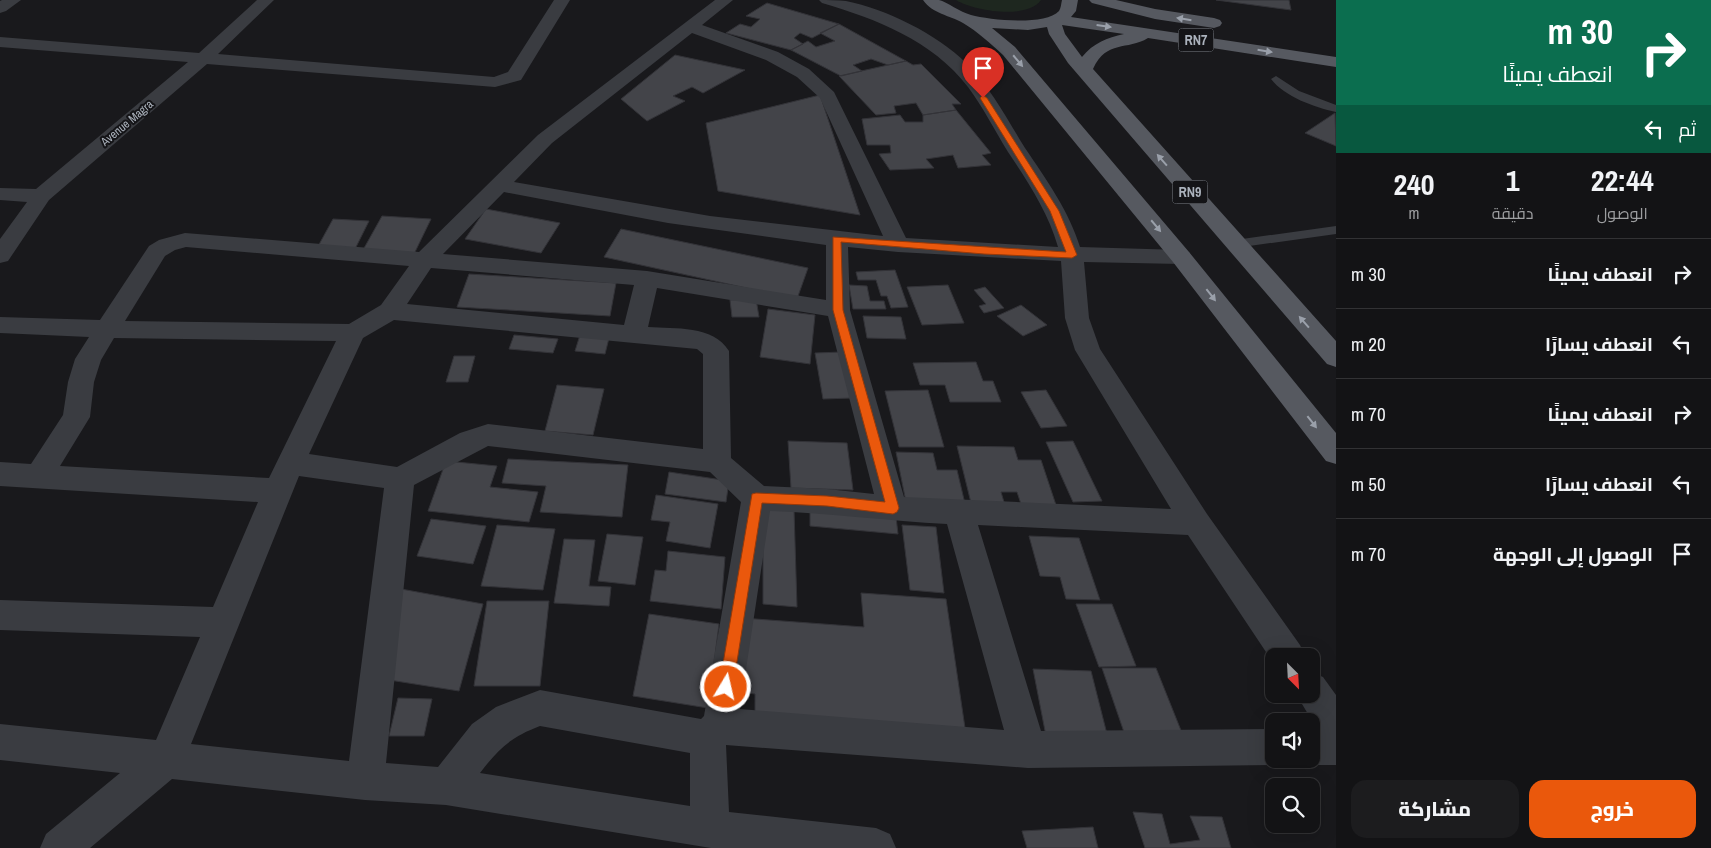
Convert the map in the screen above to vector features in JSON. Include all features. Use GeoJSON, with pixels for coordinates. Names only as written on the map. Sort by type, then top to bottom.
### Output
{"type":"FeatureCollection","features":[{"type":"Feature","properties":{"kind":"main road"},"geometry":{"type":"LineString","coordinates":[[929,1],[946,11],[967,19],[1013,26],[1035,25],[1054,20],[1070,8],[1070,0]]}},
{"type":"Feature","properties":{"kind":"main road","name":"RN7"},"geometry":{"type":"LineString","coordinates":[[1097,0],[1155,14],[1228,26]]}},
{"type":"Feature","properties":{"kind":"main road"},"geometry":{"type":"LineString","coordinates":[[967,19],[990,34],[1009,51],[1181,256],[1336,453]]}},
{"type":"Feature","properties":{"kind":"main road","name":"RN7"},"geometry":{"type":"LineString","coordinates":[[1054,20],[1336,62]]}},
{"type":"Feature","properties":{"kind":"main road","name":"RN9"},"geometry":{"type":"LineString","coordinates":[[1054,20],[1058,34],[1066,49],[1336,358]]}},
{"type":"Feature","properties":{"kind":"main road"},"geometry":{"type":"LineString","coordinates":[[1084,69],[1087,61],[1102,47],[1127,38],[1161,35]]}},
{"type":"Feature","properties":{"kind":"street"},"geometry":{"type":"LineString","coordinates":[[0,8],[13,0]]}},
{"type":"Feature","properties":{"kind":"street","name":"Avenue Magra"},"geometry":{"type":"LineString","coordinates":[[0,256],[41,196],[204,58],[266,0]]}},
{"type":"Feature","properties":{"kind":"street"},"geometry":{"type":"LineString","coordinates":[[0,42],[478,81],[502,81],[515,76],[518,72],[562,0]]}},
{"type":"Feature","properties":{"kind":"street"},"geometry":{"type":"LineString","coordinates":[[0,326],[354,333],[390,311],[425,260],[545,139],[726,0]]}},
{"type":"Feature","properties":{"kind":"street"},"geometry":{"type":"LineString","coordinates":[[827,0],[867,12],[909,31],[934,46],[961,68],[978,90],[1044,192],[1064,232],[1072,255],[1079,328],[1088,350],[1196,522],[1283,648]]}},
{"type":"Feature","properties":{"kind":"street"},"geometry":{"type":"LineString","coordinates":[[691,26],[772,56],[803,73],[828,96],[898,245]]}},
{"type":"Feature","properties":{"kind":"street"},"geometry":{"type":"LineString","coordinates":[[500,185],[686,220],[837,239],[898,245],[1072,255],[1181,256]]}},
{"type":"Feature","properties":{"kind":"street"},"geometry":{"type":"LineString","coordinates":[[0,194],[41,196]]}},
{"type":"Feature","properties":{"kind":"street"},"geometry":{"type":"LineString","coordinates":[[837,239],[838,310],[893,508]]}},
{"type":"Feature","properties":{"kind":"street"},"geometry":{"type":"LineString","coordinates":[[38,477],[76,417],[81,382],[88,359],[106,329],[157,251],[167,245],[185,240],[647,278],[838,310]]}},
{"type":"Feature","properties":{"kind":"street"},"geometry":{"type":"LineString","coordinates":[[634,334],[647,278]]}},
{"type":"Feature","properties":{"kind":"street"},"geometry":{"type":"LineString","coordinates":[[390,311],[704,341],[716,351],[717,462]]}},
{"type":"Feature","properties":{"kind":"street"},"geometry":{"type":"LineString","coordinates":[[60,848],[167,758],[277,491],[354,333]]}},
{"type":"Feature","properties":{"kind":"street"},"geometry":{"type":"LineString","coordinates":[[291,463],[400,479],[470,441],[488,435],[717,462],[756,498],[827,501],[959,512],[1196,522]]}},
{"type":"Feature","properties":{"kind":"street"},"geometry":{"type":"LineString","coordinates":[[0,474],[277,491]]}},
{"type":"Feature","properties":{"kind":"street"},"geometry":{"type":"LineString","coordinates":[[365,781],[400,479]]}},
{"type":"Feature","properties":{"kind":"street"},"geometry":{"type":"LineString","coordinates":[[730,836],[714,731],[756,498]]}},
{"type":"Feature","properties":{"kind":"street"},"geometry":{"type":"LineString","coordinates":[[959,512],[1028,750]]}},
{"type":"Feature","properties":{"kind":"street"},"geometry":{"type":"LineString","coordinates":[[0,615],[223,623]]}},
{"type":"Feature","properties":{"kind":"street"},"geometry":{"type":"LineString","coordinates":[[1320,703],[1336,726]]}},
{"type":"Feature","properties":{"kind":"street"},"geometry":{"type":"LineString","coordinates":[[446,786],[485,737],[509,720],[540,708],[714,731],[1028,750],[1265,748]]}},
{"type":"Feature","properties":{"kind":"street"},"geometry":{"type":"LineString","coordinates":[[0,742],[167,758],[365,781],[446,786],[730,836],[876,848]]}},
{"type":"Feature","properties":{"kind":"street"},"geometry":{"type":"LineString","coordinates":[[1320,747],[1336,747]]}},
{"type":"Feature","properties":{"kind":"lane"},"geometry":{"type":"LineString","coordinates":[[1276,79],[1280,84],[1295,92],[1336,109]]}},
{"type":"Feature","properties":{"kind":"lane"},"geometry":{"type":"LineString","coordinates":[[1235,244],[1336,230]]}},
{"type":"Feature","properties":{"kind":"shaded area"},"geometry":{"type":"Polygon","coordinates":[[[956,0],[1041,0],[1034,6],[1024,10],[1000,12],[964,4],[956,0]]]}},
{"type":"Feature","properties":{"kind":"building"},"geometry":{"type":"Polygon","coordinates":[[[1216,0],[1289,0],[1291,10],[1216,0]]]}},
{"type":"Feature","properties":{"kind":"building"},"geometry":{"type":"Polygon","coordinates":[[[767,3],[839,24],[812,38],[800,33],[794,38],[803,44],[791,50],[726,33],[740,24],[751,27],[760,19],[746,16],[767,3]]]}},
{"type":"Feature","properties":{"kind":"building"},"geometry":{"type":"Polygon","coordinates":[[[839,24],[906,61],[888,65],[871,59],[853,65],[862,71],[841,76],[791,50],[808,41],[816,47],[835,41],[820,33],[839,24]]]}},
{"type":"Feature","properties":{"kind":"building"},"geometry":{"type":"Polygon","coordinates":[[[675,55],[745,70],[703,93],[692,87],[673,96],[685,101],[647,121],[621,99],[675,55]]]}},
{"type":"Feature","properties":{"kind":"building"},"geometry":{"type":"Polygon","coordinates":[[[906,61],[913,65],[921,64],[961,104],[952,104],[956,110],[923,115],[916,103],[894,106],[896,113],[876,115],[839,76],[906,61]]]}},
{"type":"Feature","properties":{"kind":"building"},"geometry":{"type":"Polygon","coordinates":[[[820,95],[860,215],[718,191],[706,123],[820,95]]]}},
{"type":"Feature","properties":{"kind":"building"},"geometry":{"type":"Polygon","coordinates":[[[956,110],[991,153],[982,155],[991,165],[958,168],[953,155],[926,159],[934,168],[890,170],[879,154],[891,153],[890,145],[867,145],[862,119],[900,115],[905,122],[923,122],[923,115],[956,110]]]}},
{"type":"Feature","properties":{"kind":"building"},"geometry":{"type":"Polygon","coordinates":[[[1335,113],[1336,146],[1305,133],[1335,113]]]}},
{"type":"Feature","properties":{"kind":"building"},"geometry":{"type":"Polygon","coordinates":[[[486,209],[560,223],[541,253],[465,239],[486,209]]]}},
{"type":"Feature","properties":{"kind":"building"},"geometry":{"type":"Polygon","coordinates":[[[382,216],[431,219],[414,254],[363,250],[382,216]]]}},
{"type":"Feature","properties":{"kind":"building"},"geometry":{"type":"Polygon","coordinates":[[[333,219],[369,221],[354,251],[316,250],[333,219]]]}},
{"type":"Feature","properties":{"kind":"building"},"geometry":{"type":"Polygon","coordinates":[[[621,229],[808,268],[797,299],[604,257],[621,229]]]}},
{"type":"Feature","properties":{"kind":"building"},"geometry":{"type":"Polygon","coordinates":[[[895,270],[908,307],[891,308],[887,296],[881,296],[876,280],[858,280],[856,272],[895,270]]]}},
{"type":"Feature","properties":{"kind":"building"},"geometry":{"type":"Polygon","coordinates":[[[469,274],[616,283],[610,316],[457,307],[469,274]]]}},
{"type":"Feature","properties":{"kind":"building"},"geometry":{"type":"Polygon","coordinates":[[[849,285],[867,286],[870,301],[884,301],[886,309],[853,309],[849,285]]]}},
{"type":"Feature","properties":{"kind":"building"},"geometry":{"type":"Polygon","coordinates":[[[948,285],[964,323],[922,325],[907,287],[948,285]]]}},
{"type":"Feature","properties":{"kind":"building"},"geometry":{"type":"Polygon","coordinates":[[[985,287],[1004,308],[984,313],[979,306],[986,304],[974,290],[985,287]]]}},
{"type":"Feature","properties":{"kind":"building"},"geometry":{"type":"Polygon","coordinates":[[[756,299],[759,317],[732,317],[730,300],[756,299]]]}},
{"type":"Feature","properties":{"kind":"building"},"geometry":{"type":"Polygon","coordinates":[[[1021,305],[1047,325],[1023,336],[997,316],[1021,305]]]}},
{"type":"Feature","properties":{"kind":"building"},"geometry":{"type":"Polygon","coordinates":[[[768,309],[815,315],[810,364],[760,357],[768,309]]]}},
{"type":"Feature","properties":{"kind":"building"},"geometry":{"type":"Polygon","coordinates":[[[863,316],[901,317],[906,339],[867,338],[863,316]]]}},
{"type":"Feature","properties":{"kind":"building"},"geometry":{"type":"Polygon","coordinates":[[[514,335],[558,339],[553,353],[509,349],[514,335]]]}},
{"type":"Feature","properties":{"kind":"building"},"geometry":{"type":"Polygon","coordinates":[[[580,335],[609,338],[605,354],[575,351],[580,335]]]}},
{"type":"Feature","properties":{"kind":"building"},"geometry":{"type":"Polygon","coordinates":[[[842,352],[852,398],[823,399],[815,353],[842,352]]]}},
{"type":"Feature","properties":{"kind":"building"},"geometry":{"type":"Polygon","coordinates":[[[454,356],[475,356],[468,382],[446,382],[454,356]]]}},
{"type":"Feature","properties":{"kind":"building"},"geometry":{"type":"Polygon","coordinates":[[[976,362],[983,381],[993,381],[1001,402],[950,402],[945,385],[920,385],[913,363],[976,362]]]}},
{"type":"Feature","properties":{"kind":"building"},"geometry":{"type":"Polygon","coordinates":[[[557,385],[604,389],[593,435],[545,431],[557,385]]]}},
{"type":"Feature","properties":{"kind":"building"},"geometry":{"type":"Polygon","coordinates":[[[928,390],[944,447],[899,447],[885,391],[928,390]]]}},
{"type":"Feature","properties":{"kind":"building"},"geometry":{"type":"Polygon","coordinates":[[[1046,390],[1067,426],[1041,428],[1021,392],[1046,390]]]}},
{"type":"Feature","properties":{"kind":"building"},"geometry":{"type":"Polygon","coordinates":[[[788,441],[847,443],[853,490],[791,488],[788,441]]]}},
{"type":"Feature","properties":{"kind":"building"},"geometry":{"type":"Polygon","coordinates":[[[1073,441],[1102,501],[1073,502],[1046,442],[1073,441]]]}},
{"type":"Feature","properties":{"kind":"building"},"geometry":{"type":"Polygon","coordinates":[[[957,446],[1014,447],[1018,460],[1041,460],[1058,511],[1023,510],[1017,492],[1001,492],[1007,512],[973,511],[957,446]]]}},
{"type":"Feature","properties":{"kind":"building"},"geometry":{"type":"Polygon","coordinates":[[[896,452],[933,453],[937,470],[957,470],[966,508],[907,507],[896,452]]]}},
{"type":"Feature","properties":{"kind":"building"},"geometry":{"type":"Polygon","coordinates":[[[508,459],[628,465],[622,517],[540,512],[546,486],[502,483],[508,459]]]}},
{"type":"Feature","properties":{"kind":"building"},"geometry":{"type":"Polygon","coordinates":[[[446,461],[497,466],[490,487],[538,492],[529,522],[428,511],[446,461]]]}},
{"type":"Feature","properties":{"kind":"building"},"geometry":{"type":"Polygon","coordinates":[[[669,472],[729,481],[726,502],[665,494],[669,472]]]}},
{"type":"Feature","properties":{"kind":"building"},"geometry":{"type":"Polygon","coordinates":[[[656,495],[718,504],[710,548],[666,541],[670,522],[651,520],[656,495]]]}},
{"type":"Feature","properties":{"kind":"building"},"geometry":{"type":"Polygon","coordinates":[[[763,508],[794,510],[797,607],[763,604],[763,508]]]}},
{"type":"Feature","properties":{"kind":"building"},"geometry":{"type":"Polygon","coordinates":[[[810,509],[896,517],[898,534],[810,526],[810,509]]]}},
{"type":"Feature","properties":{"kind":"building"},"geometry":{"type":"Polygon","coordinates":[[[431,519],[486,526],[473,564],[417,556],[431,519]]]}},
{"type":"Feature","properties":{"kind":"building"},"geometry":{"type":"Polygon","coordinates":[[[497,525],[555,529],[543,590],[481,586],[497,525]]]}},
{"type":"Feature","properties":{"kind":"building"},"geometry":{"type":"Polygon","coordinates":[[[902,525],[936,527],[944,593],[910,590],[902,525]]]}},
{"type":"Feature","properties":{"kind":"building"},"geometry":{"type":"Polygon","coordinates":[[[607,534],[643,537],[635,585],[598,581],[607,534]]]}},
{"type":"Feature","properties":{"kind":"building"},"geometry":{"type":"Polygon","coordinates":[[[1029,536],[1079,538],[1100,600],[1066,599],[1060,577],[1040,576],[1029,536]]]}},
{"type":"Feature","properties":{"kind":"building"},"geometry":{"type":"Polygon","coordinates":[[[564,539],[595,540],[589,586],[611,587],[609,606],[554,603],[564,539]]]}},
{"type":"Feature","properties":{"kind":"building"},"geometry":{"type":"Polygon","coordinates":[[[668,551],[725,557],[721,609],[650,601],[655,570],[666,571],[668,551]]]}},
{"type":"Feature","properties":{"kind":"building"},"geometry":{"type":"Polygon","coordinates":[[[401,589],[483,604],[459,691],[383,679],[401,589]]]}},
{"type":"Feature","properties":{"kind":"building"},"geometry":{"type":"Polygon","coordinates":[[[861,593],[946,599],[965,728],[755,712],[755,694],[740,692],[742,618],[864,627],[861,593]]]}},
{"type":"Feature","properties":{"kind":"building"},"geometry":{"type":"Polygon","coordinates":[[[487,601],[549,601],[540,686],[474,686],[487,601]]]}},
{"type":"Feature","properties":{"kind":"building"},"geometry":{"type":"Polygon","coordinates":[[[1076,604],[1112,604],[1136,666],[1099,667],[1076,604]]]}},
{"type":"Feature","properties":{"kind":"building"},"geometry":{"type":"Polygon","coordinates":[[[649,614],[719,624],[708,708],[633,696],[649,614]]]}},
{"type":"Feature","properties":{"kind":"building"},"geometry":{"type":"Polygon","coordinates":[[[1102,668],[1156,668],[1184,738],[1126,738],[1102,668]]]}},
{"type":"Feature","properties":{"kind":"building"},"geometry":{"type":"Polygon","coordinates":[[[1033,669],[1091,671],[1109,742],[1046,736],[1033,669]]]}},
{"type":"Feature","properties":{"kind":"building"},"geometry":{"type":"Polygon","coordinates":[[[398,698],[432,699],[424,736],[389,736],[398,698]]]}},
{"type":"Feature","properties":{"kind":"building"},"geometry":{"type":"Polygon","coordinates":[[[1133,812],[1162,814],[1170,844],[1200,840],[1190,816],[1222,817],[1231,848],[1145,848],[1133,812]]]}},
{"type":"Feature","properties":{"kind":"building"},"geometry":{"type":"Polygon","coordinates":[[[1093,827],[1098,848],[1027,848],[1022,831],[1093,827]]]}},
{"type":"Feature","properties":{"kind":"route"},"geometry":{"type":"LineString","coordinates":[[726,687],[756,498],[827,501],[893,508],[838,310],[837,239],[984,251],[1072,255],[1055,211],[983,98]]}}]}
